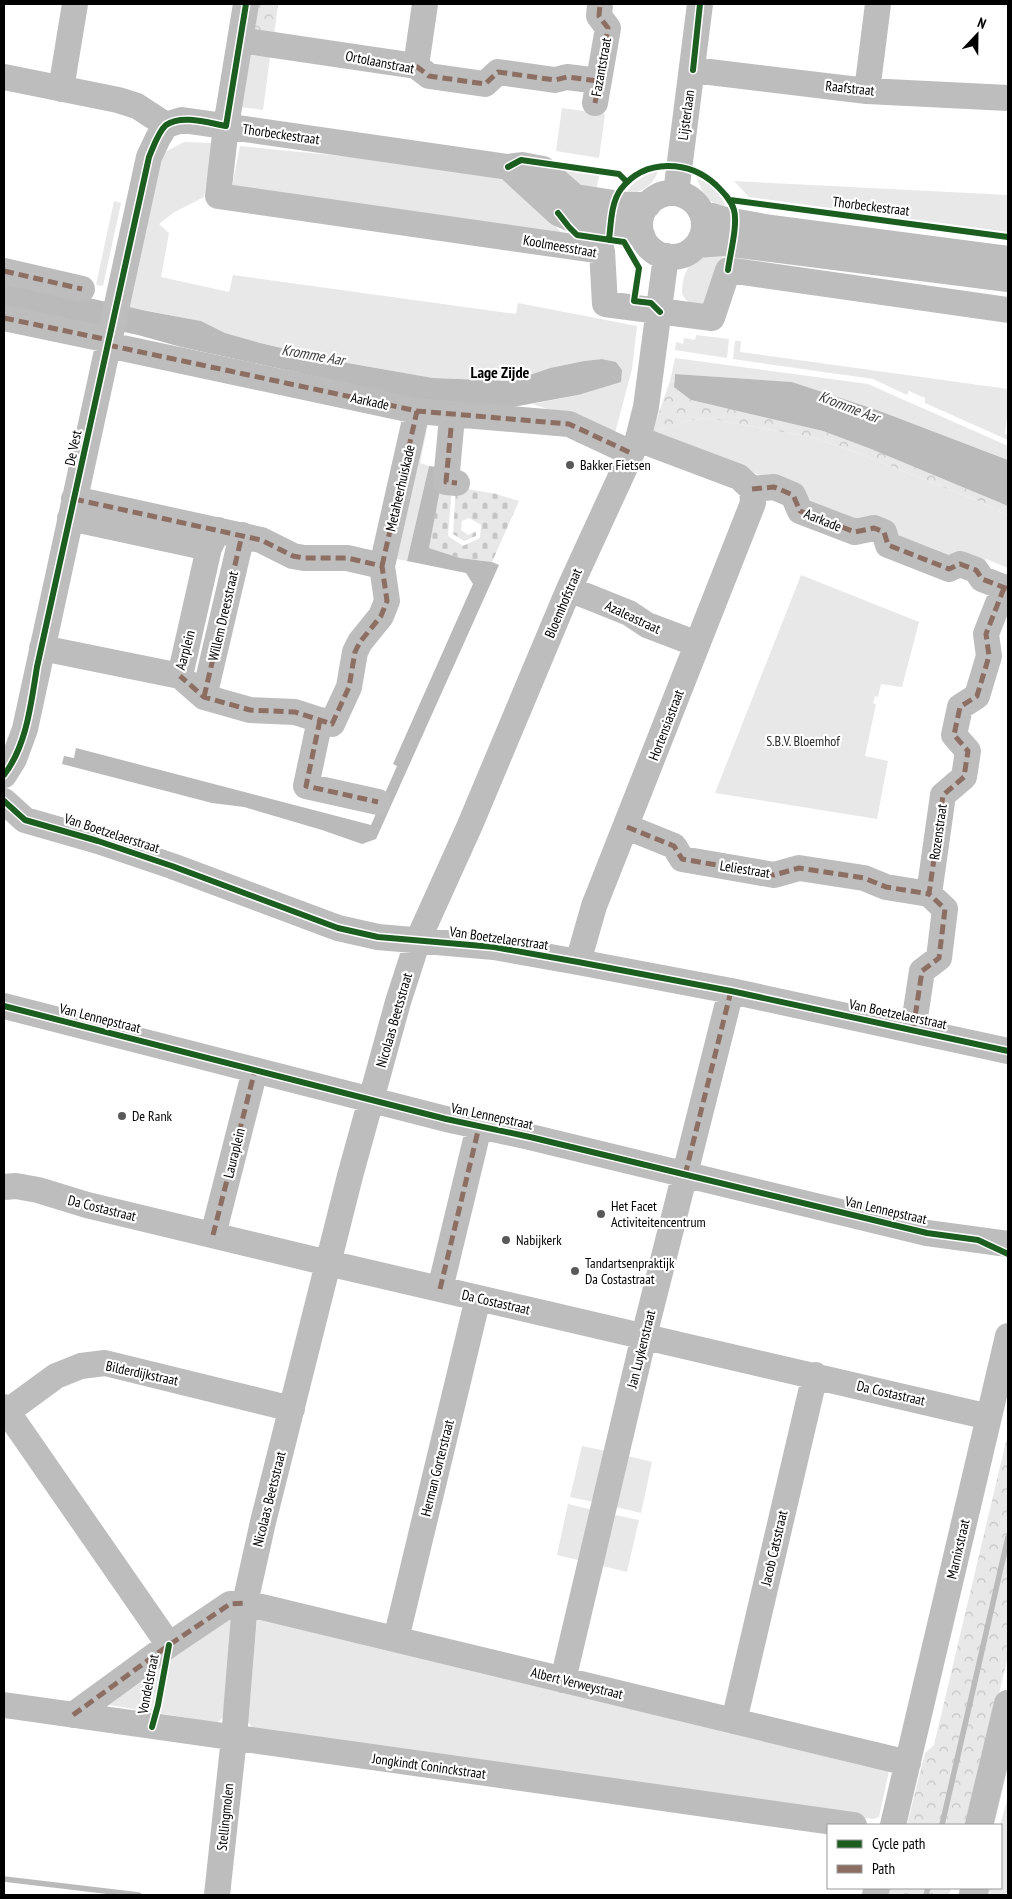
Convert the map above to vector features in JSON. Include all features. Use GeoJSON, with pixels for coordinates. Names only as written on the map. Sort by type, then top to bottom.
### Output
{"type":"FeatureCollection","features":[{"type":"Feature","properties":{"kind":"main road"},"geometry":{"type":"LineString","coordinates":[[979,1824],[1008,1704]]}},
{"type":"Feature","properties":{"kind":"main road"},"geometry":{"type":"LineString","coordinates":[[991,1824],[1008,1762]]}},
{"type":"Feature","properties":{"kind":"street"},"geometry":{"type":"LineString","coordinates":[[61,89],[75,4]]}},
{"type":"Feature","properties":{"kind":"street"},"geometry":{"type":"LineString","coordinates":[[226,126],[246,4]]}},
{"type":"Feature","properties":{"kind":"street"},"geometry":{"type":"LineString","coordinates":[[416,66],[425,4]]}},
{"type":"Feature","properties":{"kind":"street","name":"Fazantstraat"},"geometry":{"type":"LineString","coordinates":[[597,92],[608,28],[599,16],[600,4]]}},
{"type":"Feature","properties":{"kind":"street","name":"Lijsterlaan"},"geometry":{"type":"LineString","coordinates":[[676,193],[700,4]]}},
{"type":"Feature","properties":{"kind":"street"},"geometry":{"type":"LineString","coordinates":[[867,91],[878,4]]}},
{"type":"Feature","properties":{"kind":"street","name":"Ortolaanstraat"},"geometry":{"type":"LineString","coordinates":[[240,40],[416,66],[429,76],[484,84],[498,72],[555,80],[567,77],[597,92]]}},
{"type":"Feature","properties":{"kind":"street","name":"Raafstraat"},"geometry":{"type":"LineString","coordinates":[[693,70],[867,91],[1008,98]]}},
{"type":"Feature","properties":{"kind":"street"},"geometry":{"type":"LineString","coordinates":[[4,77],[118,100],[137,106],[166,126]]}},
{"type":"Feature","properties":{"kind":"street","name":"Thorbeckestraat"},"geometry":{"type":"LineString","coordinates":[[166,126],[182,120],[508,167],[522,165],[543,170],[575,197],[627,205],[648,205]]}},
{"type":"Feature","properties":{"kind":"street","name":"De Vest"},"geometry":{"type":"LineString","coordinates":[[4,775],[14,759],[12,743],[29,711],[149,157],[166,126]]}},
{"type":"Feature","properties":{"kind":"street","name":"Koolmeesstraat"},"geometry":{"type":"LineString","coordinates":[[226,126],[218,196],[602,251],[605,304],[712,318],[728,270],[1008,310]]}},
{"type":"Feature","properties":{"kind":"street"},"geometry":{"type":"LineString","coordinates":[[508,167],[558,213],[574,220],[624,228],[642,235]]}},
{"type":"Feature","properties":{"kind":"street"},"geometry":{"type":"LineString","coordinates":[[697,245],[704,226],[702,213],[691,200],[676,193],[657,196],[648,205],[641,219],[642,235],[652,249],[666,256],[683,254],[697,245],[723,243],[1008,279]]}},
{"type":"Feature","properties":{"kind":"street"},"geometry":{"type":"LineString","coordinates":[[702,213],[721,219],[771,228],[1008,258]]}},
{"type":"Feature","properties":{"kind":"street","name":"Bloemhofstraat"},"geometry":{"type":"LineString","coordinates":[[418,940],[470,825],[568,589],[635,446],[646,407],[666,256]]}},
{"type":"Feature","properties":{"kind":"street"},"geometry":{"type":"LineString","coordinates":[[4,271],[82,289]]}},
{"type":"Feature","properties":{"kind":"street","name":"Aarkade"},"geometry":{"type":"LineString","coordinates":[[4,318],[108,343],[417,411],[569,424],[739,478],[752,489],[774,488],[793,495],[800,512],[854,532],[874,528],[884,532],[888,545],[949,569],[960,564],[976,570],[982,579],[1006,588]]}},
{"type":"Feature","properties":{"kind":"street","name":"Metaheerhuiskade"},"geometry":{"type":"LineString","coordinates":[[382,566],[417,411]]}},
{"type":"Feature","properties":{"kind":"street"},"geometry":{"type":"LineString","coordinates":[[451,428],[446,482],[457,483]]}},
{"type":"Feature","properties":{"kind":"street","name":"Hortensiastraat"},"geometry":{"type":"LineString","coordinates":[[578,962],[594,906],[627,827],[753,503],[752,489]]}},
{"type":"Feature","properties":{"kind":"street"},"geometry":{"type":"LineString","coordinates":[[72,508],[156,519],[223,538],[261,540],[293,556],[304,558],[347,558],[382,566],[387,601],[381,616],[357,647],[349,687],[332,724],[295,712],[250,710],[204,697],[180,676]]}},
{"type":"Feature","properties":{"kind":"street","name":"Aarplein"},"geometry":{"type":"LineString","coordinates":[[42,648],[180,676],[223,538]]}},
{"type":"Feature","properties":{"kind":"street","name":"Willem Dreesstraat"},"geometry":{"type":"LineString","coordinates":[[204,697],[223,538]]}},
{"type":"Feature","properties":{"kind":"street","name":"Rozenstraat"},"geometry":{"type":"LineString","coordinates":[[930,894],[943,795],[964,777],[968,752],[954,735],[960,707],[977,696],[989,656],[986,634],[1006,588]]}},
{"type":"Feature","properties":{"kind":"street","name":"Azaleastraat"},"geometry":{"type":"LineString","coordinates":[[568,589],[630,613],[647,625],[697,644]]}},
{"type":"Feature","properties":{"kind":"street"},"geometry":{"type":"LineString","coordinates":[[320,720],[306,786],[378,802]]}},
{"type":"Feature","properties":{"kind":"street","name":"Van Boetzelaerstraat"},"geometry":{"type":"LineString","coordinates":[[4,801],[25,820],[98,841],[154,860],[338,928],[378,937],[494,948],[578,962],[731,991],[1008,1051]]}},
{"type":"Feature","properties":{"kind":"street","name":"Leliestraat"},"geometry":{"type":"LineString","coordinates":[[627,827],[674,846],[682,859],[774,875],[799,868],[864,878],[886,887],[930,894]]}},
{"type":"Feature","properties":{"kind":"street"},"geometry":{"type":"LineString","coordinates":[[913,1030],[922,971],[939,958],[941,948],[945,909],[930,894]]}},
{"type":"Feature","properties":{"kind":"street","name":"Nicolaas Beetsstraat"},"geometry":{"type":"LineString","coordinates":[[372,1100],[398,1002],[418,940]]}},
{"type":"Feature","properties":{"kind":"street","name":"Jan Luykenstraat"},"geometry":{"type":"LineString","coordinates":[[563,1680],[644,1336],[731,991]]}},
{"type":"Feature","properties":{"kind":"street","name":"Van Lennepstraat"},"geometry":{"type":"LineString","coordinates":[[4,1006],[372,1100],[926,1233],[1008,1244]]}},
{"type":"Feature","properties":{"kind":"street","name":"Lauraplein"},"geometry":{"type":"LineString","coordinates":[[213,1235],[255,1070]]}},
{"type":"Feature","properties":{"kind":"street"},"geometry":{"type":"LineString","coordinates":[[328,1263],[372,1100]]}},
{"type":"Feature","properties":{"kind":"street"},"geometry":{"type":"LineString","coordinates":[[440,1288],[479,1126]]}},
{"type":"Feature","properties":{"kind":"street","name":"Da Costastraat"},"geometry":{"type":"LineString","coordinates":[[4,1187],[16,1186],[38,1190],[88,1205],[328,1263],[989,1416]]}},
{"type":"Feature","properties":{"kind":"street","name":"Nicolaas Beetsstraat"},"geometry":{"type":"LineString","coordinates":[[234,1738],[245,1603],[328,1263]]}},
{"type":"Feature","properties":{"kind":"street","name":"Herman Gorterstraat"},"geometry":{"type":"LineString","coordinates":[[396,1639],[478,1298]]}},
{"type":"Feature","properties":{"kind":"street","name":"Marnixstraat"},"geometry":{"type":"LineString","coordinates":[[893,1824],[1008,1336]]}},
{"type":"Feature","properties":{"kind":"street","name":"Bilderdijkstraat"},"geometry":{"type":"LineString","coordinates":[[5,1411],[56,1376],[82,1366],[105,1364],[292,1409]]}},
{"type":"Feature","properties":{"kind":"street","name":"Jacob Catsstraat"},"geometry":{"type":"LineString","coordinates":[[734,1721],[815,1375]]}},
{"type":"Feature","properties":{"kind":"street","name":"Vondelstraat"},"geometry":{"type":"LineString","coordinates":[[5,1411],[169,1645]]}},
{"type":"Feature","properties":{"kind":"street"},"geometry":{"type":"LineString","coordinates":[[73,1715],[169,1645],[230,1604],[245,1603]]}},
{"type":"Feature","properties":{"kind":"street","name":"Albert Verweystraat"},"geometry":{"type":"LineString","coordinates":[[245,1603],[908,1763]]}},
{"type":"Feature","properties":{"kind":"street","name":"Jongkindt Coninckstraat"},"geometry":{"type":"LineString","coordinates":[[4,1705],[847,1824]]}},
{"type":"Feature","properties":{"kind":"street","name":"Stellingmolen"},"geometry":{"type":"LineString","coordinates":[[217,1895],[234,1738]]}},
{"type":"Feature","properties":{"kind":"green space"},"geometry":{"type":"Polygon","coordinates":[[[256,4],[278,4],[274,36],[251,31],[256,4]]]}},
{"type":"Feature","properties":{"kind":"green space"},"geometry":{"type":"Polygon","coordinates":[[[250,55],[270,57],[263,110],[240,107],[250,55]]]}},
{"type":"Feature","properties":{"kind":"green space"},"geometry":{"type":"Polygon","coordinates":[[[562,108],[605,114],[599,158],[556,151],[562,108]]]}},
{"type":"Feature","properties":{"kind":"green space"},"geometry":{"type":"Polygon","coordinates":[[[184,142],[213,143],[204,197],[173,213],[159,224],[169,233],[161,277],[229,292],[233,275],[516,314],[518,303],[637,326],[632,369],[614,437],[585,421],[532,404],[578,395],[622,370],[616,362],[602,359],[584,361],[550,368],[512,381],[433,378],[342,362],[260,343],[225,333],[201,321],[128,307],[163,153],[184,142]]]}},
{"type":"Feature","properties":{"kind":"green space"},"geometry":{"type":"Polygon","coordinates":[[[240,146],[361,158],[477,174],[508,181],[526,194],[569,241],[231,192],[240,146]]]}},
{"type":"Feature","properties":{"kind":"green space"},"geometry":{"type":"Polygon","coordinates":[[[555,169],[599,176],[595,196],[555,169]]]}},
{"type":"Feature","properties":{"kind":"green space"},"geometry":{"type":"Polygon","coordinates":[[[658,171],[653,181],[645,188],[635,193],[624,195],[639,180],[658,171]]]}},
{"type":"Feature","properties":{"kind":"green space"},"geometry":{"type":"Polygon","coordinates":[[[697,178],[707,183],[716,191],[728,211],[708,199],[697,178]]]}},
{"type":"Feature","properties":{"kind":"green space"},"geometry":{"type":"Polygon","coordinates":[[[734,181],[1008,195],[1008,232],[749,197],[734,181]]]}},
{"type":"Feature","properties":{"kind":"green space"},"geometry":{"type":"Polygon","coordinates":[[[114,201],[121,203],[103,286],[96,285],[114,201]]]}},
{"type":"Feature","properties":{"kind":"green space"},"geometry":{"type":"Polygon","coordinates":[[[724,253],[711,298],[701,306],[687,301],[682,293],[685,274],[689,267],[693,262],[706,256],[724,253]]]}},
{"type":"Feature","properties":{"kind":"green space"},"geometry":{"type":"Polygon","coordinates":[[[696,335],[729,339],[727,358],[675,350],[676,342],[683,344],[684,338],[695,340],[696,335]]]}},
{"type":"Feature","properties":{"kind":"green space"},"geometry":{"type":"Polygon","coordinates":[[[735,341],[741,341],[740,352],[1008,389],[1005,434],[1008,434],[1008,440],[925,403],[925,398],[909,391],[907,395],[873,379],[733,359],[735,341]]]}},
{"type":"Feature","properties":{"kind":"green space"},"geometry":{"type":"Polygon","coordinates":[[[675,358],[868,384],[1008,446],[1008,460],[877,410],[792,382],[675,374],[674,382],[670,381],[675,358]]]}},
{"type":"Feature","properties":{"kind":"green space"},"geometry":{"type":"Polygon","coordinates":[[[670,381],[674,382],[675,387],[691,400],[823,431],[871,449],[1008,506],[1008,516],[978,501],[858,453],[815,438],[707,418],[686,421],[652,432],[670,381]]]}},
{"type":"Feature","properties":{"kind":"green space"},"geometry":{"type":"Polygon","coordinates":[[[707,418],[815,438],[858,453],[978,501],[1008,516],[1008,568],[986,559],[984,566],[947,562],[805,503],[799,491],[652,432],[686,421],[707,418]]]}},
{"type":"Feature","properties":{"kind":"green space"},"geometry":{"type":"Polygon","coordinates":[[[421,422],[428,424],[420,463],[429,466],[407,561],[392,558],[421,422]]]}},
{"type":"Feature","properties":{"kind":"green space"},"geometry":{"type":"Polygon","coordinates":[[[440,486],[452,487],[448,536],[463,546],[480,538],[481,525],[469,518],[462,521],[461,530],[468,535],[476,531],[476,536],[464,541],[453,534],[456,487],[496,494],[519,501],[492,562],[460,558],[429,548],[440,486]]]}},
{"type":"Feature","properties":{"kind":"green space","name":"S.B.V. Bloemhof"},"geometry":{"type":"Polygon","coordinates":[[[801,575],[919,622],[902,687],[881,684],[878,697],[875,696],[873,703],[876,704],[865,756],[888,761],[877,819],[715,793],[801,575]]]}},
{"type":"Feature","properties":{"kind":"green space"},"geometry":{"type":"Polygon","coordinates":[[[1008,1433],[1008,1657],[966,1824],[907,1824],[925,1753],[934,1745],[1008,1433]]]}},
{"type":"Feature","properties":{"kind":"green space"},"geometry":{"type":"Polygon","coordinates":[[[582,1446],[611,1452],[599,1503],[570,1497],[582,1446]]]}},
{"type":"Feature","properties":{"kind":"green space"},"geometry":{"type":"Polygon","coordinates":[[[624,1455],[652,1462],[641,1513],[612,1506],[624,1455]]]}},
{"type":"Feature","properties":{"kind":"green space"},"geometry":{"type":"Polygon","coordinates":[[[568,1504],[597,1511],[586,1562],[557,1555],[568,1504]]]}},
{"type":"Feature","properties":{"kind":"green space"},"geometry":{"type":"Polygon","coordinates":[[[610,1514],[639,1520],[627,1572],[598,1565],[610,1514]]]}},
{"type":"Feature","properties":{"kind":"green space"},"geometry":{"type":"Polygon","coordinates":[[[232,1616],[223,1717],[217,1723],[104,1704],[232,1616]]]}},
{"type":"Feature","properties":{"kind":"green space"},"geometry":{"type":"Polygon","coordinates":[[[257,1618],[890,1766],[879,1817],[873,1819],[566,1779],[253,1728],[248,1722],[257,1618]]]}},
{"type":"Feature","properties":{"kind":"green space"},"geometry":{"type":"Polygon","coordinates":[[[1008,1797],[1008,1895],[982,1895],[983,1889],[1002,1889],[1002,1824],[1000,1824],[1008,1797]]]}},
{"type":"Feature","properties":{"kind":"green space"},"geometry":{"type":"Polygon","coordinates":[[[885,1889],[951,1889],[949,1895],[884,1895],[885,1889]]]}},
{"type":"Feature","properties":{"kind":"water"},"geometry":{"type":"Polygon","coordinates":[[[4,279],[201,321],[225,333],[342,362],[433,378],[512,381],[550,368],[602,359],[616,362],[622,370],[621,382],[578,395],[513,407],[431,402],[4,306],[4,279]]]}},
{"type":"Feature","properties":{"kind":"water","name":"Kromme Aar"},"geometry":{"type":"Polygon","coordinates":[[[675,374],[792,382],[877,410],[1008,460],[1008,506],[823,431],[691,400],[674,387],[675,374]]]}},
{"type":"Feature","properties":{"kind":"water"},"geometry":{"type":"Polygon","coordinates":[[[429,466],[444,468],[429,548],[460,558],[492,562],[499,565],[376,839],[362,844],[244,807],[212,803],[62,764],[64,756],[74,758],[76,748],[371,825],[397,766],[393,764],[473,584],[466,573],[407,561],[429,466]]]}},
{"type":"Feature","properties":{"kind":"waterway"},"geometry":{"type":"LineString","coordinates":[[942,1824],[1008,1537]]}},
{"type":"Feature","properties":{"kind":"waterway"},"geometry":{"type":"LineString","coordinates":[[4,1879],[139,1895]]}},
{"type":"Feature","properties":{"kind":"waterway"},"geometry":{"type":"LineString","coordinates":[[926,1895],[928,1889]]}},
{"type":"Feature","properties":{"kind":"marked path"},"geometry":{"type":"LineString","coordinates":[[595,103],[608,28],[599,16],[600,4]]}},
{"type":"Feature","properties":{"kind":"marked path"},"geometry":{"type":"LineString","coordinates":[[416,66],[429,76],[485,84],[498,72],[555,80],[567,77],[599,81]]}},
{"type":"Feature","properties":{"kind":"marked path"},"geometry":{"type":"LineString","coordinates":[[4,271],[82,289]]}},
{"type":"Feature","properties":{"kind":"marked path"},"geometry":{"type":"LineString","coordinates":[[4,318],[109,340]]}},
{"type":"Feature","properties":{"kind":"marked path"},"geometry":{"type":"LineString","coordinates":[[108,345],[417,411],[569,424],[631,453]]}},
{"type":"Feature","properties":{"kind":"marked path"},"geometry":{"type":"LineString","coordinates":[[382,566],[417,411]]}},
{"type":"Feature","properties":{"kind":"marked path"},"geometry":{"type":"LineString","coordinates":[[451,428],[446,482],[457,483]]}},
{"type":"Feature","properties":{"kind":"marked path"},"geometry":{"type":"LineString","coordinates":[[752,489],[774,487],[793,495],[800,511],[855,532],[874,528],[884,532],[888,545],[949,569],[960,564],[976,570],[982,579],[1008,589]]}},
{"type":"Feature","properties":{"kind":"marked path"},"geometry":{"type":"LineString","coordinates":[[74,499],[261,540],[293,556],[304,558],[347,558],[382,566],[387,601],[381,616],[360,642],[355,652],[349,687],[332,724],[295,712],[250,710],[204,697],[180,676]]}},
{"type":"Feature","properties":{"kind":"marked path"},"geometry":{"type":"LineString","coordinates":[[204,697],[242,535]]}},
{"type":"Feature","properties":{"kind":"marked path"},"geometry":{"type":"LineString","coordinates":[[913,1030],[922,971],[939,958],[945,909],[929,894],[943,795],[964,777],[968,751],[954,735],[960,707],[977,696],[989,656],[986,634],[1004,588]]}},
{"type":"Feature","properties":{"kind":"marked path"},"geometry":{"type":"LineString","coordinates":[[320,720],[306,786],[378,802]]}},
{"type":"Feature","properties":{"kind":"marked path"},"geometry":{"type":"LineString","coordinates":[[627,827],[674,846],[682,859],[774,875],[799,868],[864,878],[886,887],[929,894]]}},
{"type":"Feature","properties":{"kind":"marked path"},"geometry":{"type":"LineString","coordinates":[[685,1175],[731,991]]}},
{"type":"Feature","properties":{"kind":"marked path"},"geometry":{"type":"LineString","coordinates":[[213,1235],[255,1070]]}},
{"type":"Feature","properties":{"kind":"marked path"},"geometry":{"type":"LineString","coordinates":[[440,1289],[479,1127]]}},
{"type":"Feature","properties":{"kind":"marked path"},"geometry":{"type":"LineString","coordinates":[[73,1715],[169,1645],[230,1604],[245,1603]]}},
{"type":"Feature","properties":{"kind":"cycle path"},"geometry":{"type":"LineString","coordinates":[[4,775],[18,751],[27,723],[37,667],[149,157],[161,132],[166,125],[172,122],[196,120],[226,126],[246,4]]}},
{"type":"Feature","properties":{"kind":"cycle path"},"geometry":{"type":"LineString","coordinates":[[693,70],[700,4]]}},
{"type":"Feature","properties":{"kind":"cycle path"},"geometry":{"type":"LineString","coordinates":[[508,167],[521,160],[619,174],[627,182]]}},
{"type":"Feature","properties":{"kind":"cycle path"},"geometry":{"type":"LineString","coordinates":[[609,240],[615,200],[621,189],[642,172],[667,166],[680,167],[693,171],[716,185],[733,206],[735,223],[728,270]]}},
{"type":"Feature","properties":{"kind":"cycle path"},"geometry":{"type":"LineString","coordinates":[[730,200],[1008,237]]}},
{"type":"Feature","properties":{"kind":"cycle path"},"geometry":{"type":"LineString","coordinates":[[558,213],[577,235],[624,242],[639,268],[634,301],[651,303],[660,312]]}},
{"type":"Feature","properties":{"kind":"cycle path"},"geometry":{"type":"LineString","coordinates":[[4,801],[25,820],[98,841],[172,866],[338,928],[378,937],[494,947],[578,962],[731,991],[1008,1051]]}},
{"type":"Feature","properties":{"kind":"cycle path"},"geometry":{"type":"LineString","coordinates":[[4,1006],[446,1119],[530,1137],[927,1233],[978,1240],[1008,1254]]}},
{"type":"Feature","properties":{"kind":"cycle path"},"geometry":{"type":"LineString","coordinates":[[152,1727],[169,1645]]}},
{"type":"Feature","properties":{"kind":"place","name":"Bakker Fietsen"},"geometry":{"type":"Point","coordinates":[570,465]}},
{"type":"Feature","properties":{"kind":"place","name":"De Rank"},"geometry":{"type":"Point","coordinates":[122,1116]}},
{"type":"Feature","properties":{"kind":"place","name":"Het Facet Activiteitencentrum"},"geometry":{"type":"Point","coordinates":[601,1214]}},
{"type":"Feature","properties":{"kind":"place","name":"Nabijkerk"},"geometry":{"type":"Point","coordinates":[506,1240]}},
{"type":"Feature","properties":{"kind":"place","name":"Tandartsenpraktijk Da Costastraat"},"geometry":{"type":"Point","coordinates":[575,1271]}},
{"type":"Feature","properties":{"kind":"district","name":"Lage Zijde"},"geometry":{"type":"Point","coordinates":[500,372]}}]}
